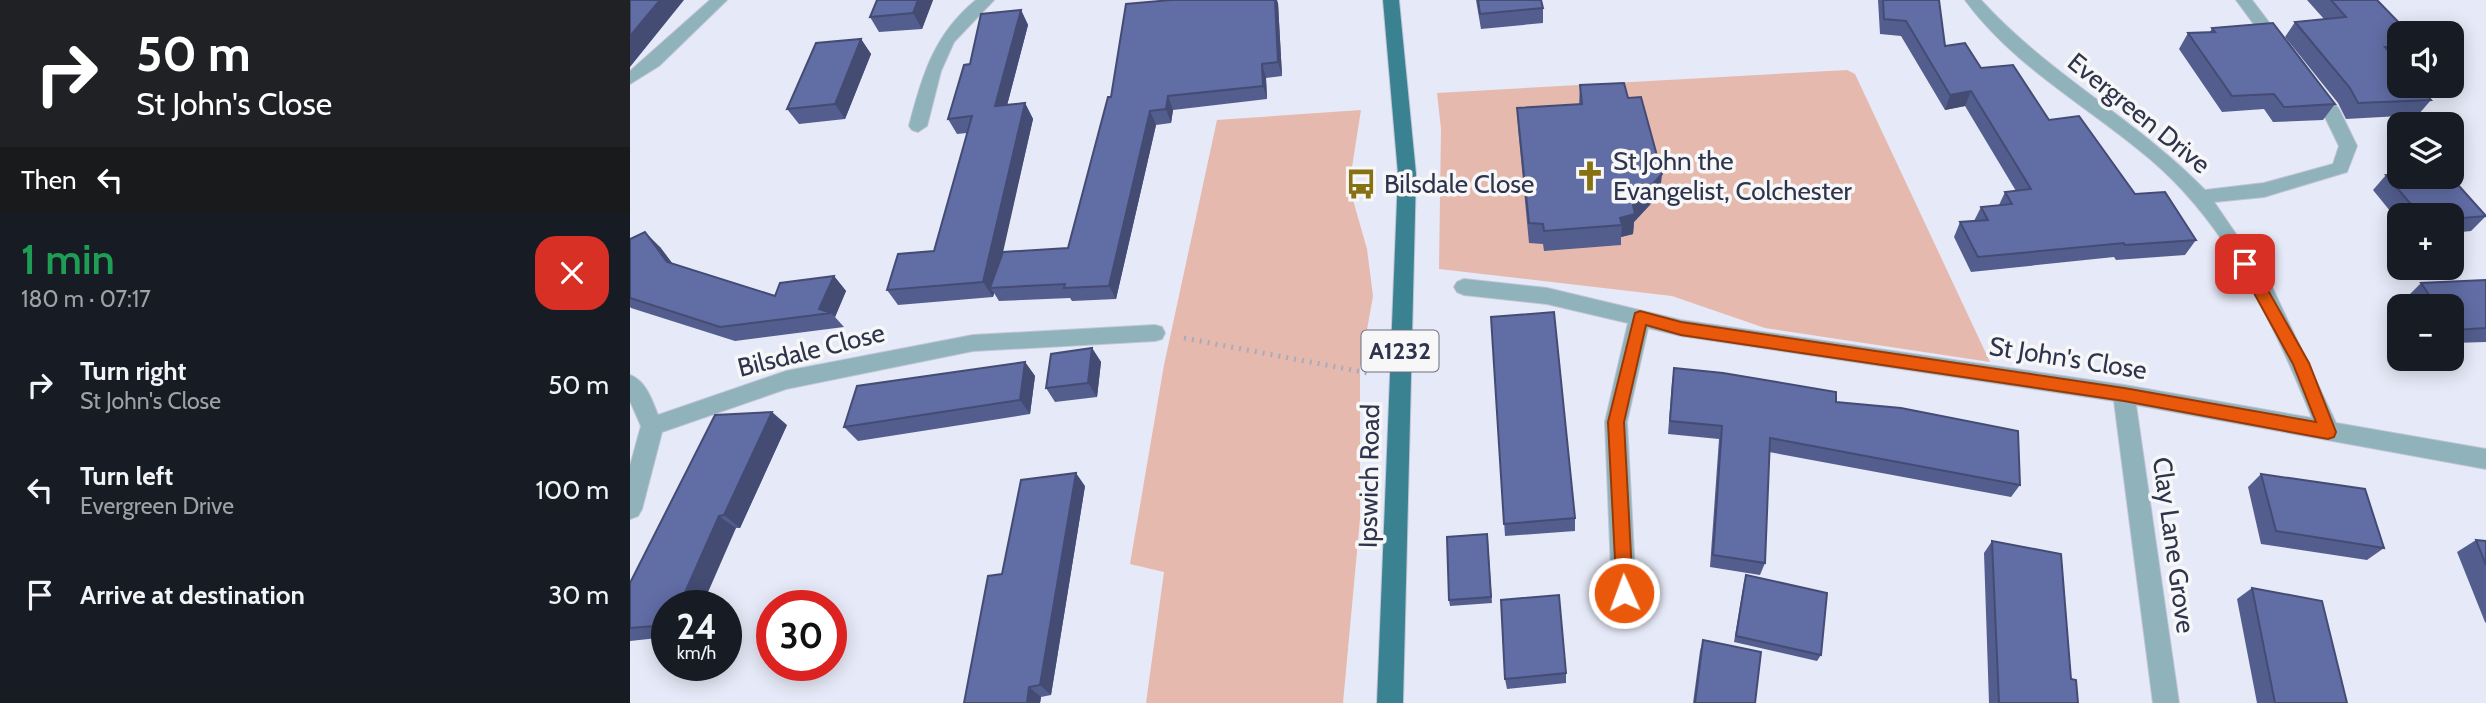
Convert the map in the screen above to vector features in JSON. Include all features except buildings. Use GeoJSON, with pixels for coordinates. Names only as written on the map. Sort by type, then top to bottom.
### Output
{"type":"FeatureCollection","features":[{"type":"Feature","properties":{"kind":"main road","name":"Ipswich Road"},"geometry":{"type":"LineString","coordinates":[[1390,703],[1407,174],[1391,0]]}},
{"type":"Feature","properties":{"kind":"street"},"geometry":{"type":"LineString","coordinates":[[630,79],[653,62],[719,0]]}},
{"type":"Feature","properties":{"kind":"street"},"geometry":{"type":"LineString","coordinates":[[918,126],[936,59],[947,35],[986,0]]}},
{"type":"Feature","properties":{"kind":"street","name":"Evergreen Drive"},"geometry":{"type":"LineString","coordinates":[[1973,0],[2042,69],[2171,167],[2201,197],[2268,300],[2301,363],[2328,432]]}},
{"type":"Feature","properties":{"kind":"street"},"geometry":{"type":"LineString","coordinates":[[2201,197],[2264,190],[2340,168],[2348,146],[2330,109],[2244,0]]}},
{"type":"Feature","properties":{"kind":"street","name":"St John's Close"},"geometry":{"type":"LineString","coordinates":[[1464,287],[1547,296],[1681,328],[2124,394],[2486,458]]}},
{"type":"Feature","properties":{"kind":"street"},"geometry":{"type":"LineString","coordinates":[[1624,593],[1616,422],[1640,317]]}},
{"type":"Feature","properties":{"kind":"street","name":"Bilsdale Close"},"geometry":{"type":"LineString","coordinates":[[652,426],[786,380],[973,343],[1155,333]]}},
{"type":"Feature","properties":{"kind":"street"},"geometry":{"type":"LineString","coordinates":[[630,384],[640,398],[652,426],[630,509]]}},
{"type":"Feature","properties":{"kind":"street","name":"Clay Lane Grove"},"geometry":{"type":"LineString","coordinates":[[2124,394],[2166,703]]}},
{"type":"Feature","properties":{"kind":"path"},"geometry":{"type":"LineString","coordinates":[[1155,333],[1374,374]]}},
{"type":"Feature","properties":{"kind":"shaded area"},"geometry":{"type":"Polygon","coordinates":[[[1847,70],[1855,74],[1990,362],[1765,328],[1672,296],[1439,269],[1441,129],[1437,93],[1847,70]]]}},
{"type":"Feature","properties":{"kind":"shaded area"},"geometry":{"type":"Polygon","coordinates":[[[1361,110],[1349,186],[1367,249],[1373,296],[1360,369],[1360,519],[1343,703],[1146,703],[1164,572],[1130,564],[1164,365],[1217,120],[1361,110]]]}},
{"type":"Feature","properties":{"kind":"place","name":"St John the Evangelist, Colchester"},"geometry":{"type":"Point","coordinates":[1590,176]}},
{"type":"Feature","properties":{"kind":"place","name":"Bilsdale Close"},"geometry":{"type":"Point","coordinates":[1361,184]}},
{"type":"Feature","properties":{"kind":"route"},"geometry":{"type":"LineString","coordinates":[[1624,593],[1616,422],[1640,317],[1681,328],[2124,394],[2328,432],[2301,363],[2268,300],[2245,264]]}}]}
